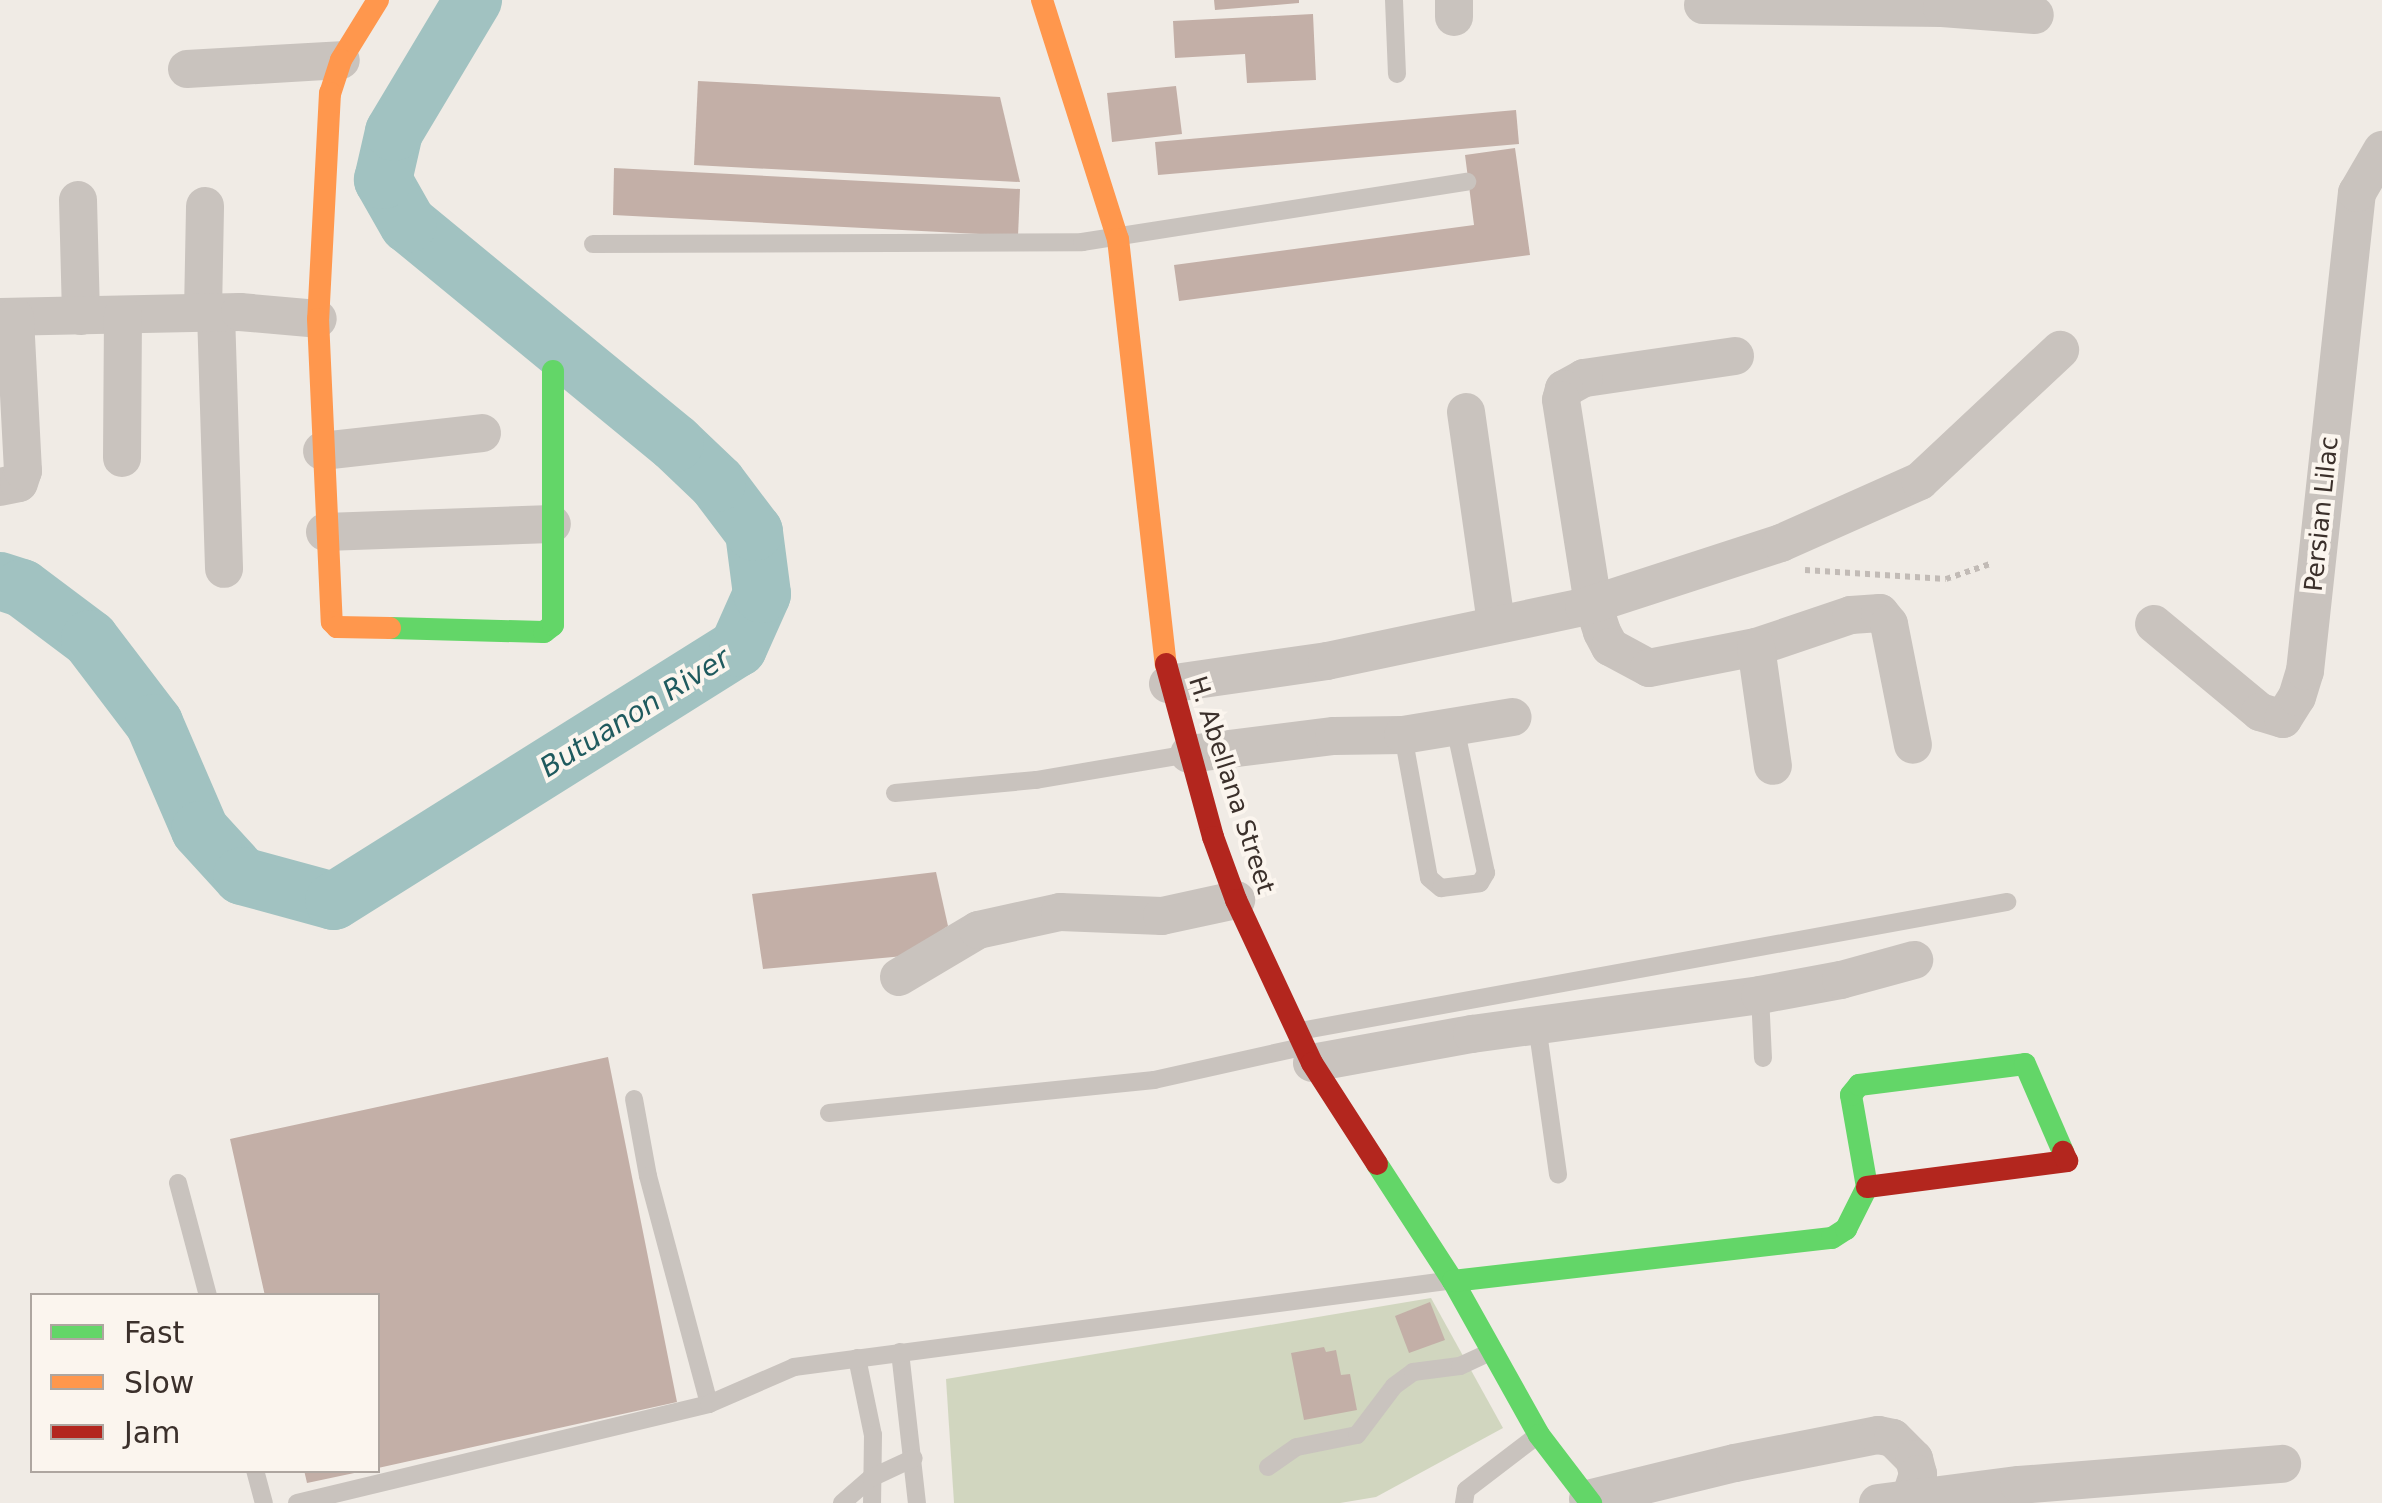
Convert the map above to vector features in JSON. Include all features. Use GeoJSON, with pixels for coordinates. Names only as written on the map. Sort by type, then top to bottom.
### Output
{"type":"FeatureCollection","features":[{"type":"Feature","properties":{"kind":"street"},"geometry":{"type":"LineString","coordinates":[[378,0],[341,60],[330,93],[324,148],[318,318],[332,622],[338,627],[544,632],[555,618],[554,372]]}},
{"type":"Feature","properties":{"kind":"street","name":"H. Abellana Street"},"geometry":{"type":"LineString","coordinates":[[1042,0],[1118,239],[1168,684],[1236,900],[1303,1047],[1453,1280],[1539,1435],[1590,1501]]}},
{"type":"Feature","properties":{"kind":"street"},"geometry":{"type":"LineString","coordinates":[[1703,5],[1942,4],[2035,15]]}},
{"type":"Feature","properties":{"kind":"street"},"geometry":{"type":"LineString","coordinates":[[187,69],[341,60]]}},
{"type":"Feature","properties":{"kind":"street","name":"Persian Lilac"},"geometry":{"type":"LineString","coordinates":[[2154,624],[2260,712],[2283,718],[2298,696],[2305,670],[2357,193],[2382,150]]}},
{"type":"Feature","properties":{"kind":"street"},"geometry":{"type":"LineString","coordinates":[[78,200],[81,316]]}},
{"type":"Feature","properties":{"kind":"street"},"geometry":{"type":"LineString","coordinates":[[205,206],[224,569]]}},
{"type":"Feature","properties":{"kind":"street"},"geometry":{"type":"LineString","coordinates":[[0,487],[19,484],[22,471],[8,317],[210,312],[318,318]]}},
{"type":"Feature","properties":{"kind":"street"},"geometry":{"type":"LineString","coordinates":[[122,458],[123,315]]}},
{"type":"Feature","properties":{"kind":"street"},"geometry":{"type":"LineString","coordinates":[[1168,684],[1327,661],[1593,604],[1781,544],[1920,480],[2060,350]]}},
{"type":"Feature","properties":{"kind":"street"},"geometry":{"type":"LineString","coordinates":[[1735,356],[1584,378],[1564,389],[1561,400],[1593,604],[1610,647],[1650,668],[1756,646],[1852,615],[1880,612],[1889,624],[1913,745]]}},
{"type":"Feature","properties":{"kind":"street"},"geometry":{"type":"LineString","coordinates":[[1466,412],[1496,622]]}},
{"type":"Feature","properties":{"kind":"street"},"geometry":{"type":"LineString","coordinates":[[322,451],[482,433]]}},
{"type":"Feature","properties":{"kind":"street"},"geometry":{"type":"LineString","coordinates":[[325,532],[552,524]]}},
{"type":"Feature","properties":{"kind":"street"},"geometry":{"type":"LineString","coordinates":[[1756,646],[1773,766]]}},
{"type":"Feature","properties":{"kind":"street"},"geometry":{"type":"LineString","coordinates":[[1190,754],[1334,736],[1404,735],[1513,717]]}},
{"type":"Feature","properties":{"kind":"street"},"geometry":{"type":"LineString","coordinates":[[899,977],[978,930],[1060,912],[1162,916],[1236,900]]}},
{"type":"Feature","properties":{"kind":"street"},"geometry":{"type":"LineString","coordinates":[[1303,1047],[1536,1025],[1760,995],[1841,980],[1914,960]]}},
{"type":"Feature","properties":{"kind":"street"},"geometry":{"type":"LineString","coordinates":[[1453,1280],[1832,1238],[1846,1229],[1866,1187],[1852,1106],[1854,1087],[2017,1063],[2031,1072],[2067,1161],[1866,1187]]}},
{"type":"Feature","properties":{"kind":"street"},"geometry":{"type":"LineString","coordinates":[[1590,1501],[1735,1463],[1878,1435],[1893,1438],[1914,1459],[1918,1474],[1894,1500]]}},
{"type":"Feature","properties":{"kind":"street"},"geometry":{"type":"LineString","coordinates":[[1894,1500],[2282,1464]]}},
{"type":"Feature","properties":{"kind":"lane"},"geometry":{"type":"LineString","coordinates":[[1394,0],[1397,74]]}},
{"type":"Feature","properties":{"kind":"lane"},"geometry":{"type":"LineString","coordinates":[[593,244],[1118,239],[1467,182]]}},
{"type":"Feature","properties":{"kind":"lane"},"geometry":{"type":"LineString","coordinates":[[1404,735],[1429,878],[1441,888],[1480,884],[1486,873],[1455,727]]}},
{"type":"Feature","properties":{"kind":"lane"},"geometry":{"type":"LineString","coordinates":[[895,793],[1036,780],[1190,754]]}},
{"type":"Feature","properties":{"kind":"lane"},"geometry":{"type":"LineString","coordinates":[[829,1113],[1154,1080],[2007,902]]}},
{"type":"Feature","properties":{"kind":"lane"},"geometry":{"type":"LineString","coordinates":[[1760,995],[1763,1058]]}},
{"type":"Feature","properties":{"kind":"lane"},"geometry":{"type":"LineString","coordinates":[[1536,1025],[1558,1175]]}},
{"type":"Feature","properties":{"kind":"lane"},"geometry":{"type":"LineString","coordinates":[[634,1099],[648,1176],[709,1404]]}},
{"type":"Feature","properties":{"kind":"lane"},"geometry":{"type":"LineString","coordinates":[[178,1183],[207,1293]]}},
{"type":"Feature","properties":{"kind":"lane"},"geometry":{"type":"LineString","coordinates":[[297,1503],[709,1404],[794,1367],[1453,1280]]}},
{"type":"Feature","properties":{"kind":"lane"},"geometry":{"type":"LineString","coordinates":[[1268,1468],[1297,1446],[1357,1435],[1370,1424],[1378,1404],[1413,1372],[1460,1366],[1493,1351]]}},
{"type":"Feature","properties":{"kind":"lane"},"geometry":{"type":"LineString","coordinates":[[900,1352],[916,1503]]}},
{"type":"Feature","properties":{"kind":"lane"},"geometry":{"type":"LineString","coordinates":[[857,1358],[873,1435],[872,1503]]}},
{"type":"Feature","properties":{"kind":"lane"},"geometry":{"type":"LineString","coordinates":[[1464,1503],[1466,1490],[1539,1435]]}},
{"type":"Feature","properties":{"kind":"lane"},"geometry":{"type":"LineString","coordinates":[[842,1503],[870,1478],[914,1458]]}},
{"type":"Feature","properties":{"kind":"lane"},"geometry":{"type":"LineString","coordinates":[[256,1473],[264,1503]]}},
{"type":"Feature","properties":{"kind":"path"},"geometry":{"type":"LineString","coordinates":[[1800,569],[1946,579],[1990,564]]}},
{"type":"Feature","properties":{"kind":"green space"},"geometry":{"type":"Polygon","coordinates":[[[1431,1298],[1503,1428],[1376,1497],[1340,1503],[954,1503],[946,1379],[1431,1298]]]}},
{"type":"Feature","properties":{"kind":"building"},"geometry":{"type":"Polygon","coordinates":[[[1214,0],[1299,0],[1299,3],[1215,10],[1214,0]]]}},
{"type":"Feature","properties":{"kind":"building"},"geometry":{"type":"Polygon","coordinates":[[[1313,14],[1316,80],[1247,83],[1245,54],[1175,58],[1173,21],[1313,14]]]}},
{"type":"Feature","properties":{"kind":"building"},"geometry":{"type":"Polygon","coordinates":[[[698,81],[1000,97],[1020,182],[694,165],[698,81]]]}},
{"type":"Feature","properties":{"kind":"building"},"geometry":{"type":"Polygon","coordinates":[[[1176,86],[1182,134],[1112,142],[1107,93],[1176,86]]]}},
{"type":"Feature","properties":{"kind":"building"},"geometry":{"type":"Polygon","coordinates":[[[1516,110],[1519,144],[1158,175],[1155,142],[1516,110]]]}},
{"type":"Feature","properties":{"kind":"building"},"geometry":{"type":"Polygon","coordinates":[[[1515,148],[1530,255],[1179,301],[1174,265],[1474,225],[1465,155],[1515,148]]]}},
{"type":"Feature","properties":{"kind":"building"},"geometry":{"type":"Polygon","coordinates":[[[614,168],[1020,189],[1018,236],[613,215],[614,168]]]}},
{"type":"Feature","properties":{"kind":"building"},"geometry":{"type":"Polygon","coordinates":[[[936,872],[948,926],[904,956],[763,969],[752,894],[936,872]]]}},
{"type":"Feature","properties":{"kind":"building"},"geometry":{"type":"Polygon","coordinates":[[[608,1057],[677,1402],[380,1468],[380,1293],[264,1293],[230,1139],[608,1057]]]}},
{"type":"Feature","properties":{"kind":"building"},"geometry":{"type":"Polygon","coordinates":[[[1430,1302],[1445,1340],[1409,1353],[1395,1316],[1430,1302]]]}},
{"type":"Feature","properties":{"kind":"building"},"geometry":{"type":"Polygon","coordinates":[[[1324,1347],[1326,1352],[1336,1350],[1341,1375],[1350,1374],[1357,1410],[1304,1420],[1291,1353],[1324,1347]]]}},
{"type":"Feature","properties":{"kind":"building"},"geometry":{"type":"Polygon","coordinates":[[[305,1473],[354,1473],[307,1483],[305,1473]]]}},
{"type":"Feature","properties":{"kind":"waterway","name":"Butuanon River"},"geometry":{"type":"LineString","coordinates":[[0,581],[22,588],[90,639],[154,723],[200,830],[242,876],[334,901],[738,648],[762,594],[754,532],[717,483],[675,443],[408,224],[383,180],[394,132],[473,0]]}},
{"type":"Feature","properties":{"kind":"traffic: fast"},"geometry":{"type":"LineString","coordinates":[[390,628],[544,632],[553,625],[553,371]]}},
{"type":"Feature","properties":{"kind":"traffic: fast"},"geometry":{"type":"LineString","coordinates":[[1453,1281],[1832,1238],[1846,1229],[1867,1187],[1851,1095],[1859,1085],[2025,1064],[2063,1152]]}},
{"type":"Feature","properties":{"kind":"traffic: fast"},"geometry":{"type":"LineString","coordinates":[[1377,1164],[1453,1281],[1539,1435],[1591,1503]]}},
{"type":"Feature","properties":{"kind":"traffic: slow"},"geometry":{"type":"LineString","coordinates":[[378,0],[341,60],[330,93],[318,319],[332,622],[337,627],[390,628]]}},
{"type":"Feature","properties":{"kind":"traffic: slow"},"geometry":{"type":"LineString","coordinates":[[1042,0],[1118,239],[1166,664]]}},
{"type":"Feature","properties":{"kind":"traffic: jam"},"geometry":{"type":"LineString","coordinates":[[1166,664],[1213,837],[1236,900],[1312,1063],[1377,1164]]}},
{"type":"Feature","properties":{"kind":"traffic: jam"},"geometry":{"type":"LineString","coordinates":[[1867,1187],[2067,1161],[2063,1152]]}}]}
